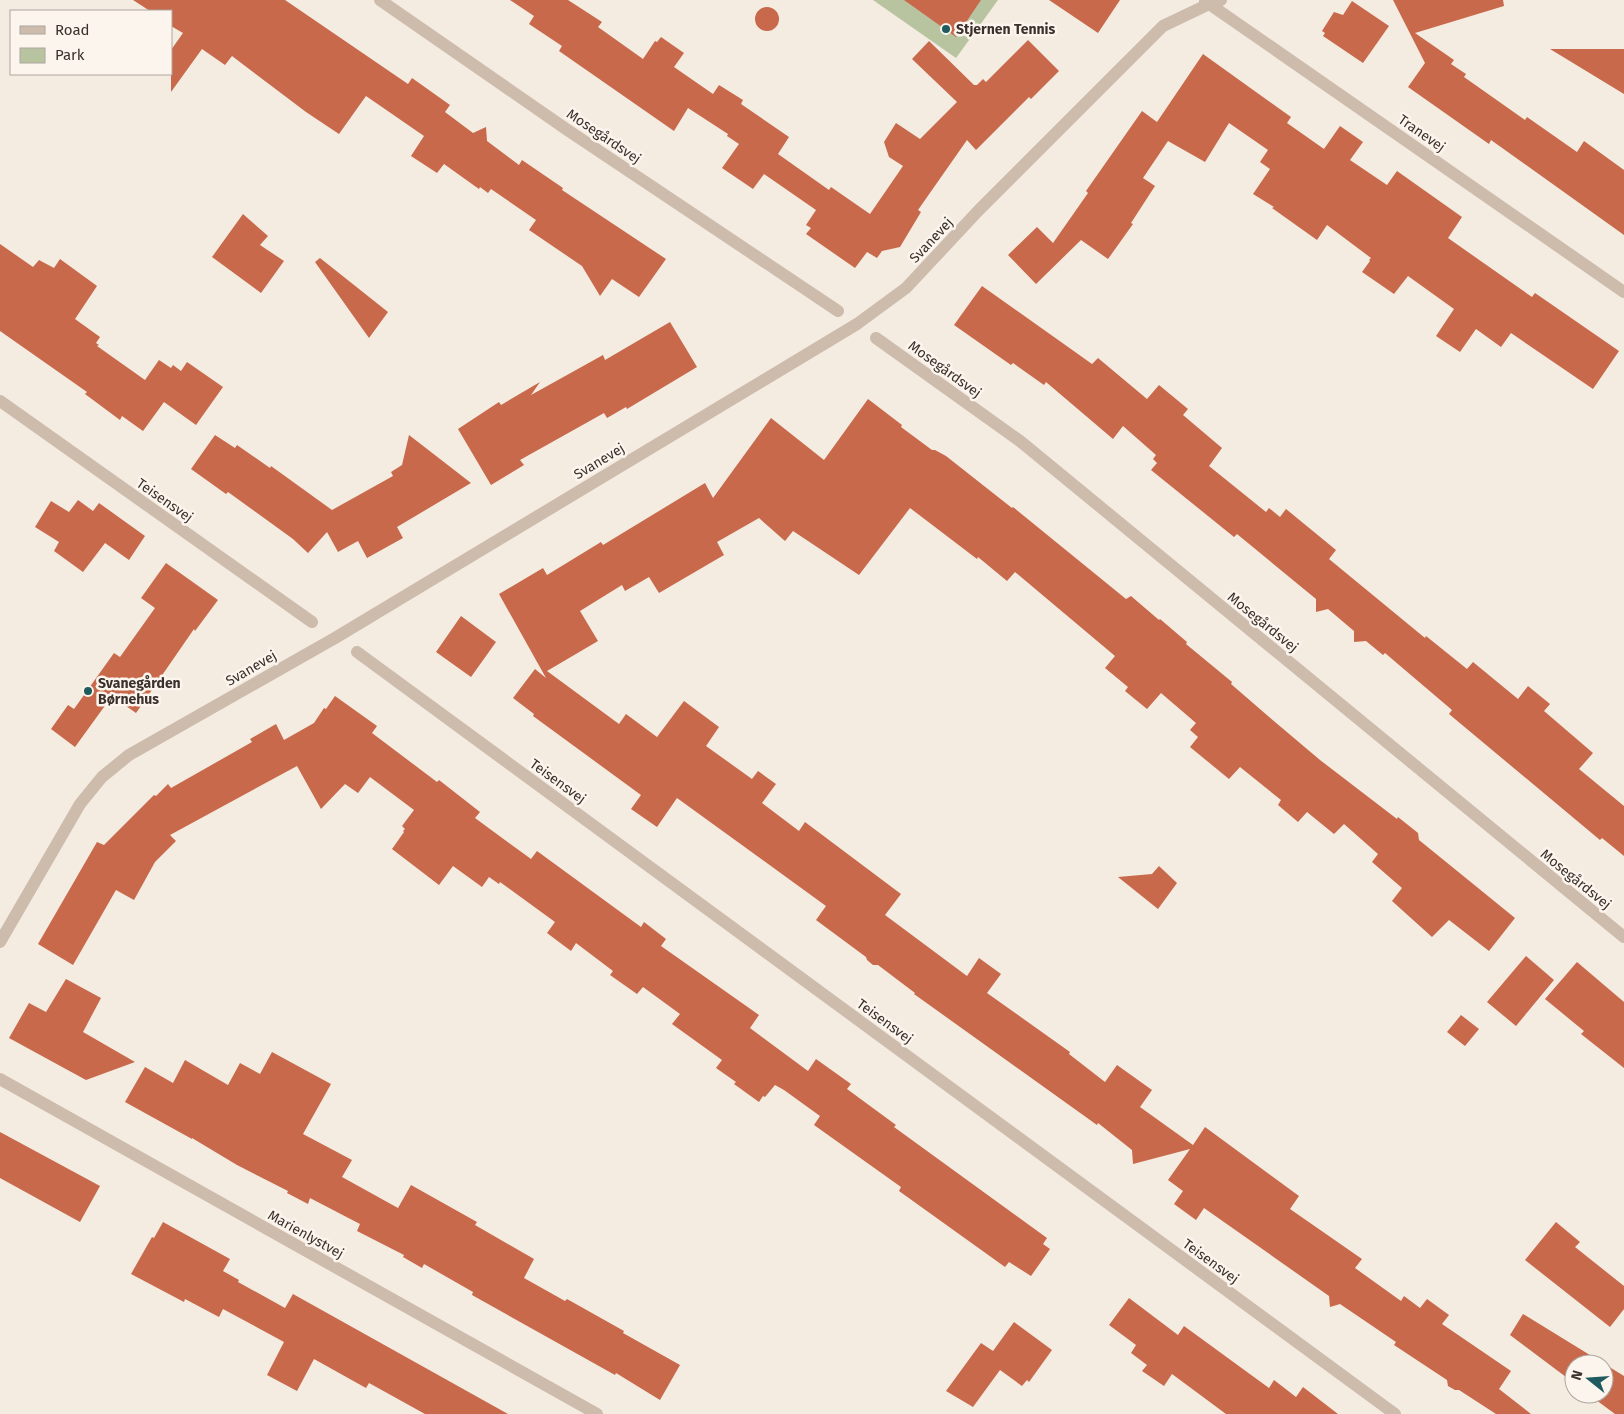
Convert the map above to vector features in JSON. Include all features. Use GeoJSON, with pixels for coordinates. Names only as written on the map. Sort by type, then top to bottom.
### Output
{"type":"FeatureCollection","features":[{"type":"Feature","properties":{"kind":"street","name":"Mosegårdsvej"},"geometry":{"type":"LineString","coordinates":[[380,0],[566,129],[838,311]]}},
{"type":"Feature","properties":{"kind":"street","name":"Tranevej"},"geometry":{"type":"LineString","coordinates":[[1211,1],[1624,292]]}},
{"type":"Feature","properties":{"kind":"street","name":"Svanevej"},"geometry":{"type":"LineString","coordinates":[[0,942],[80,804],[102,777],[129,755],[335,638],[858,324],[906,288],[978,211],[1163,26],[1211,1]]}},
{"type":"Feature","properties":{"kind":"street","name":"Mosegårdsvej"},"geometry":{"type":"LineString","coordinates":[[876,338],[1020,441],[1624,937]]}},
{"type":"Feature","properties":{"kind":"street","name":"Teisensvej"},"geometry":{"type":"LineString","coordinates":[[0,401],[312,622]]}},
{"type":"Feature","properties":{"kind":"street","name":"Teisensvej"},"geometry":{"type":"LineString","coordinates":[[357,652],[1395,1414]]}},
{"type":"Feature","properties":{"kind":"street","name":"Marienlystvej"},"geometry":{"type":"LineString","coordinates":[[0,1079],[597,1414]]}},
{"type":"Feature","properties":{"kind":"green space","name":"Stjernen Tennis"},"geometry":{"type":"Polygon","coordinates":[[[873,0],[998,0],[956,58],[873,0]]]}},
{"type":"Feature","properties":{"kind":"building"},"geometry":{"type":"Polygon","coordinates":[[[133,0],[285,0],[408,84],[412,78],[450,105],[445,112],[473,133],[486,127],[487,141],[519,165],[522,160],[563,188],[562,190],[666,259],[639,297],[612,279],[600,296],[582,266],[529,230],[536,220],[491,189],[488,193],[480,187],[479,189],[444,164],[437,173],[411,156],[424,136],[366,96],[339,134],[306,112],[232,56],[225,65],[202,49],[171,92],[172,49],[183,33],[172,27],[172,10],[148,10],[133,0]]]}},
{"type":"Feature","properties":{"kind":"building"},"geometry":{"type":"Polygon","coordinates":[[[510,0],[568,0],[602,22],[598,27],[643,59],[655,41],[657,42],[661,37],[684,53],[674,67],[713,94],[719,85],[743,100],[741,104],[789,137],[778,154],[829,190],[831,187],[870,214],[903,166],[889,157],[884,142],[896,123],[920,139],[957,102],[912,59],[929,41],[974,85],[977,85],[983,79],[986,82],[1028,40],[1059,71],[1031,99],[1029,97],[976,150],[967,140],[918,210],[921,212],[900,247],[882,251],[877,258],[867,252],[855,268],[806,234],[811,228],[806,225],[816,210],[764,174],[753,189],[722,168],[739,144],[727,136],[728,134],[688,108],[674,131],[559,51],[562,46],[529,24],[534,16],[510,0]]]}},
{"type":"Feature","properties":{"kind":"building"},"geometry":{"type":"Polygon","coordinates":[[[904,0],[981,0],[956,37],[904,0]]]}},
{"type":"Feature","properties":{"kind":"building"},"geometry":{"type":"Polygon","coordinates":[[[1049,0],[1120,0],[1098,33],[1049,0]]]}},
{"type":"Feature","properties":{"kind":"building"},"geometry":{"type":"Polygon","coordinates":[[[1393,0],[1503,0],[1504,6],[1415,33],[1454,60],[1451,64],[1466,74],[1464,77],[1525,120],[1527,117],[1577,152],[1584,141],[1624,170],[1624,235],[1491,140],[1489,144],[1408,87],[1425,63],[1393,0]]]}},
{"type":"Feature","properties":{"kind":"building"},"geometry":{"type":"Polygon","coordinates":[[[1352,1],[1389,26],[1363,63],[1323,36],[1325,33],[1322,31],[1334,12],[1343,15],[1352,1]]]}},
{"type":"Feature","properties":{"kind":"building"},"geometry":{"type":"Polygon","coordinates":[[[767,7],[776,10],[779,19],[776,28],[767,31],[758,28],[755,19],[758,10],[767,7]]]}},
{"type":"Feature","properties":{"kind":"building"},"geometry":{"type":"Polygon","coordinates":[[[1550,49],[1624,49],[1624,94],[1550,49]]]}},
{"type":"Feature","properties":{"kind":"building"},"geometry":{"type":"Polygon","coordinates":[[[1203,54],[1291,117],[1287,123],[1324,149],[1340,126],[1363,142],[1350,160],[1387,185],[1397,171],[1462,217],[1448,238],[1532,297],[1535,293],[1619,351],[1593,389],[1511,333],[1501,347],[1476,329],[1460,352],[1436,336],[1454,309],[1408,276],[1394,294],[1362,272],[1371,258],[1327,225],[1317,240],[1272,208],[1274,207],[1253,194],[1270,169],[1260,162],[1268,150],[1229,123],[1205,162],[1168,141],[1143,178],[1155,186],[1131,223],[1133,224],[1108,259],[1081,240],[1036,284],[1008,255],[1037,227],[1053,243],[1088,193],[1086,191],[1142,111],[1157,122],[1203,54]]]}},
{"type":"Feature","properties":{"kind":"building"},"geometry":{"type":"Polygon","coordinates":[[[243,214],[268,236],[260,245],[284,261],[261,293],[212,257],[243,214]]]}},
{"type":"Feature","properties":{"kind":"building"},"geometry":{"type":"Polygon","coordinates":[[[0,244],[33,267],[39,260],[54,268],[60,259],[97,286],[75,319],[100,337],[96,343],[99,345],[97,346],[145,380],[159,360],[171,368],[173,365],[181,371],[187,362],[223,387],[196,425],[164,402],[143,431],[122,416],[120,420],[85,394],[87,392],[0,331],[0,244]]]}},
{"type":"Feature","properties":{"kind":"building"},"geometry":{"type":"Polygon","coordinates":[[[320,258],[388,312],[369,338],[315,262],[320,258]]]}},
{"type":"Feature","properties":{"kind":"building"},"geometry":{"type":"Polygon","coordinates":[[[982,286],[1092,364],[1098,358],[1147,399],[1159,385],[1188,409],[1183,415],[1222,448],[1209,466],[1266,512],[1269,508],[1280,517],[1286,509],[1336,550],[1329,559],[1425,638],[1426,636],[1467,669],[1473,662],[1518,699],[1528,686],[1550,704],[1544,711],[1593,753],[1579,769],[1624,806],[1624,856],[1602,838],[1600,840],[1449,714],[1452,710],[1385,653],[1383,655],[1366,641],[1354,642],[1354,631],[1328,609],[1316,612],[1316,599],[1237,534],[1234,537],[1151,470],[1157,463],[1153,459],[1156,455],[1123,426],[1113,439],[1046,382],[1044,385],[1013,363],[1011,365],[954,325],[982,286]]]}},
{"type":"Feature","properties":{"kind":"building"},"geometry":{"type":"Polygon","coordinates":[[[670,322],[697,367],[627,409],[626,407],[607,418],[604,413],[520,460],[524,465],[491,485],[458,429],[499,402],[501,405],[540,382],[531,395],[603,355],[605,360],[670,322]]]}},
{"type":"Feature","properties":{"kind":"building"},"geometry":{"type":"Polygon","coordinates":[[[868,399],[902,425],[901,427],[932,450],[946,456],[1013,507],[1126,599],[1131,596],[1160,619],[1187,642],[1186,644],[1232,682],[1231,684],[1320,760],[1418,833],[1419,840],[1515,918],[1489,951],[1449,920],[1432,937],[1392,901],[1402,888],[1372,862],[1378,854],[1344,824],[1334,834],[1307,812],[1298,822],[1278,805],[1281,800],[1240,767],[1229,779],[1190,747],[1198,737],[1190,730],[1196,723],[1161,693],[1147,709],[1125,691],[1128,687],[1105,668],[1115,656],[1015,572],[1007,581],[978,557],[977,559],[910,508],[859,575],[793,531],[785,541],[759,518],[717,542],[724,555],[659,593],[649,577],[625,591],[622,585],[580,611],[598,641],[547,671],[619,724],[626,714],[657,737],[684,701],[719,727],[706,746],[752,779],[758,771],[776,784],[762,803],[799,831],[805,822],[901,894],[885,915],[967,976],[979,958],[1001,974],[987,993],[1070,1052],[1069,1054],[1105,1082],[1117,1065],[1152,1090],[1140,1107],[1193,1145],[1205,1127],[1299,1196],[1290,1209],[1362,1259],[1355,1268],[1401,1301],[1404,1296],[1420,1308],[1427,1299],[1449,1315],[1442,1324],[1511,1371],[1499,1389],[1531,1414],[1496,1414],[1459,1390],[1448,1386],[1447,1380],[1394,1345],[1396,1342],[1340,1304],[1330,1307],[1329,1296],[1204,1208],[1196,1220],[1174,1204],[1183,1191],[1168,1180],[1190,1149],[1133,1164],[1132,1150],[1098,1123],[1097,1125],[914,994],[878,965],[873,965],[866,957],[816,920],[826,906],[677,798],[657,827],[631,809],[641,795],[533,716],[534,714],[513,698],[535,669],[546,678],[499,594],[543,568],[547,575],[601,542],[603,545],[705,483],[713,498],[771,418],[824,460],[868,399]]]}},
{"type":"Feature","properties":{"kind":"building"},"geometry":{"type":"Polygon","coordinates":[[[215,435],[235,448],[237,445],[270,468],[271,466],[332,510],[393,476],[391,472],[402,465],[409,435],[471,483],[397,527],[403,538],[367,558],[358,541],[338,552],[327,532],[308,553],[293,539],[228,492],[226,494],[191,469],[215,435]]]}},
{"type":"Feature","properties":{"kind":"building"},"geometry":{"type":"Polygon","coordinates":[[[78,500],[93,511],[99,503],[145,536],[129,560],[105,543],[83,572],[54,551],[59,542],[35,527],[51,501],[69,512],[78,500]]]}},
{"type":"Feature","properties":{"kind":"building"},"geometry":{"type":"Polygon","coordinates":[[[166,563],[218,600],[195,631],[194,629],[136,713],[112,696],[75,747],[51,729],[68,705],[74,709],[114,653],[120,657],[155,608],[141,598],[166,563]]]}},
{"type":"Feature","properties":{"kind":"building"},"geometry":{"type":"Polygon","coordinates":[[[461,616],[496,642],[471,677],[436,652],[461,616]]]}},
{"type":"Feature","properties":{"kind":"building"},"geometry":{"type":"Polygon","coordinates":[[[335,696],[377,726],[372,733],[437,782],[439,780],[480,812],[475,818],[531,859],[537,851],[641,927],[644,922],[666,939],[661,946],[759,1015],[750,1028],[808,1071],[816,1059],[851,1084],[847,1089],[896,1125],[894,1127],[1047,1238],[1043,1244],[1050,1249],[1031,1276],[1009,1262],[1005,1267],[899,1191],[901,1187],[814,1125],[820,1116],[784,1090],[775,1085],[759,1102],[734,1084],[736,1082],[716,1068],[722,1060],[672,1024],[680,1014],[643,987],[637,994],[610,975],[613,971],[576,943],[571,951],[547,933],[555,922],[500,882],[499,884],[489,877],[482,887],[453,866],[439,885],[392,849],[404,832],[405,829],[402,826],[414,810],[370,777],[358,793],[345,784],[321,809],[297,766],[170,835],[176,841],[155,862],[134,900],[116,890],[73,965],[38,944],[97,842],[104,845],[154,795],[156,796],[168,784],[171,788],[252,742],[250,739],[276,724],[284,740],[314,723],[335,696]]]}},
{"type":"Feature","properties":{"kind":"building"},"geometry":{"type":"Polygon","coordinates":[[[1159,866],[1177,883],[1158,909],[1118,877],[1152,874],[1159,866]]]}},
{"type":"Feature","properties":{"kind":"building"},"geometry":{"type":"Polygon","coordinates":[[[1526,956],[1554,980],[1516,1026],[1487,1002],[1526,956]]]}},
{"type":"Feature","properties":{"kind":"building"},"geometry":{"type":"Polygon","coordinates":[[[1577,962],[1624,1002],[1624,1068],[1581,1034],[1584,1031],[1545,999],[1577,962]]]}},
{"type":"Feature","properties":{"kind":"building"},"geometry":{"type":"Polygon","coordinates":[[[66,979],[101,998],[83,1032],[135,1062],[86,1080],[9,1038],[29,1003],[46,1012],[66,979]]]}},
{"type":"Feature","properties":{"kind":"building"},"geometry":{"type":"Polygon","coordinates":[[[1461,1015],[1479,1029],[1465,1046],[1447,1032],[1461,1015]]]}},
{"type":"Feature","properties":{"kind":"building"},"geometry":{"type":"Polygon","coordinates":[[[272,1052],[331,1084],[303,1134],[352,1160],[342,1177],[398,1208],[411,1185],[477,1222],[475,1225],[534,1259],[524,1278],[565,1301],[567,1299],[680,1365],[660,1400],[616,1373],[615,1375],[472,1295],[473,1292],[424,1264],[422,1268],[403,1257],[404,1255],[357,1231],[360,1224],[310,1198],[308,1204],[287,1193],[288,1191],[237,1165],[125,1102],[145,1067],[173,1083],[185,1060],[228,1085],[240,1063],[260,1074],[272,1052]]]}},
{"type":"Feature","properties":{"kind":"building"},"geometry":{"type":"Polygon","coordinates":[[[0,1132],[100,1186],[80,1222],[0,1178],[0,1132]]]}},
{"type":"Feature","properties":{"kind":"building"},"geometry":{"type":"Polygon","coordinates":[[[163,1222],[230,1259],[223,1271],[239,1280],[238,1282],[285,1308],[293,1294],[508,1414],[425,1414],[369,1383],[366,1388],[314,1359],[297,1391],[267,1375],[284,1342],[223,1309],[219,1317],[185,1299],[184,1302],[131,1274],[152,1237],[154,1238],[163,1222]]]}},
{"type":"Feature","properties":{"kind":"building"},"geometry":{"type":"Polygon","coordinates":[[[1556,1222],[1580,1242],[1575,1247],[1624,1286],[1624,1309],[1610,1327],[1525,1260],[1556,1222]]]}},
{"type":"Feature","properties":{"kind":"building"},"geometry":{"type":"Polygon","coordinates":[[[1129,1298],[1178,1335],[1184,1326],[1269,1388],[1274,1380],[1296,1397],[1303,1387],[1338,1414],[1226,1414],[1172,1374],[1164,1386],[1142,1371],[1147,1365],[1131,1353],[1136,1345],[1109,1325],[1129,1298]]]}},
{"type":"Feature","properties":{"kind":"building"},"geometry":{"type":"Polygon","coordinates":[[[1523,1314],[1588,1354],[1564,1354],[1564,1376],[1510,1335],[1523,1314]]]}},
{"type":"Feature","properties":{"kind":"building"},"geometry":{"type":"Polygon","coordinates":[[[1014,1322],[1052,1350],[1029,1382],[1027,1380],[1022,1386],[1000,1370],[973,1407],[946,1391],[981,1343],[993,1351],[1014,1322]]]}},
{"type":"Feature","properties":{"kind":"building"},"geometry":{"type":"Polygon","coordinates":[[[1614,1370],[1624,1376],[1624,1414],[1615,1414],[1602,1404],[1614,1404],[1614,1370]]]}},
{"type":"Feature","properties":{"kind":"place","name":"Stjernen Tennis"},"geometry":{"type":"Point","coordinates":[946,29]}},
{"type":"Feature","properties":{"kind":"place","name":"Svanegården Børnehus"},"geometry":{"type":"Point","coordinates":[88,691]}}]}
